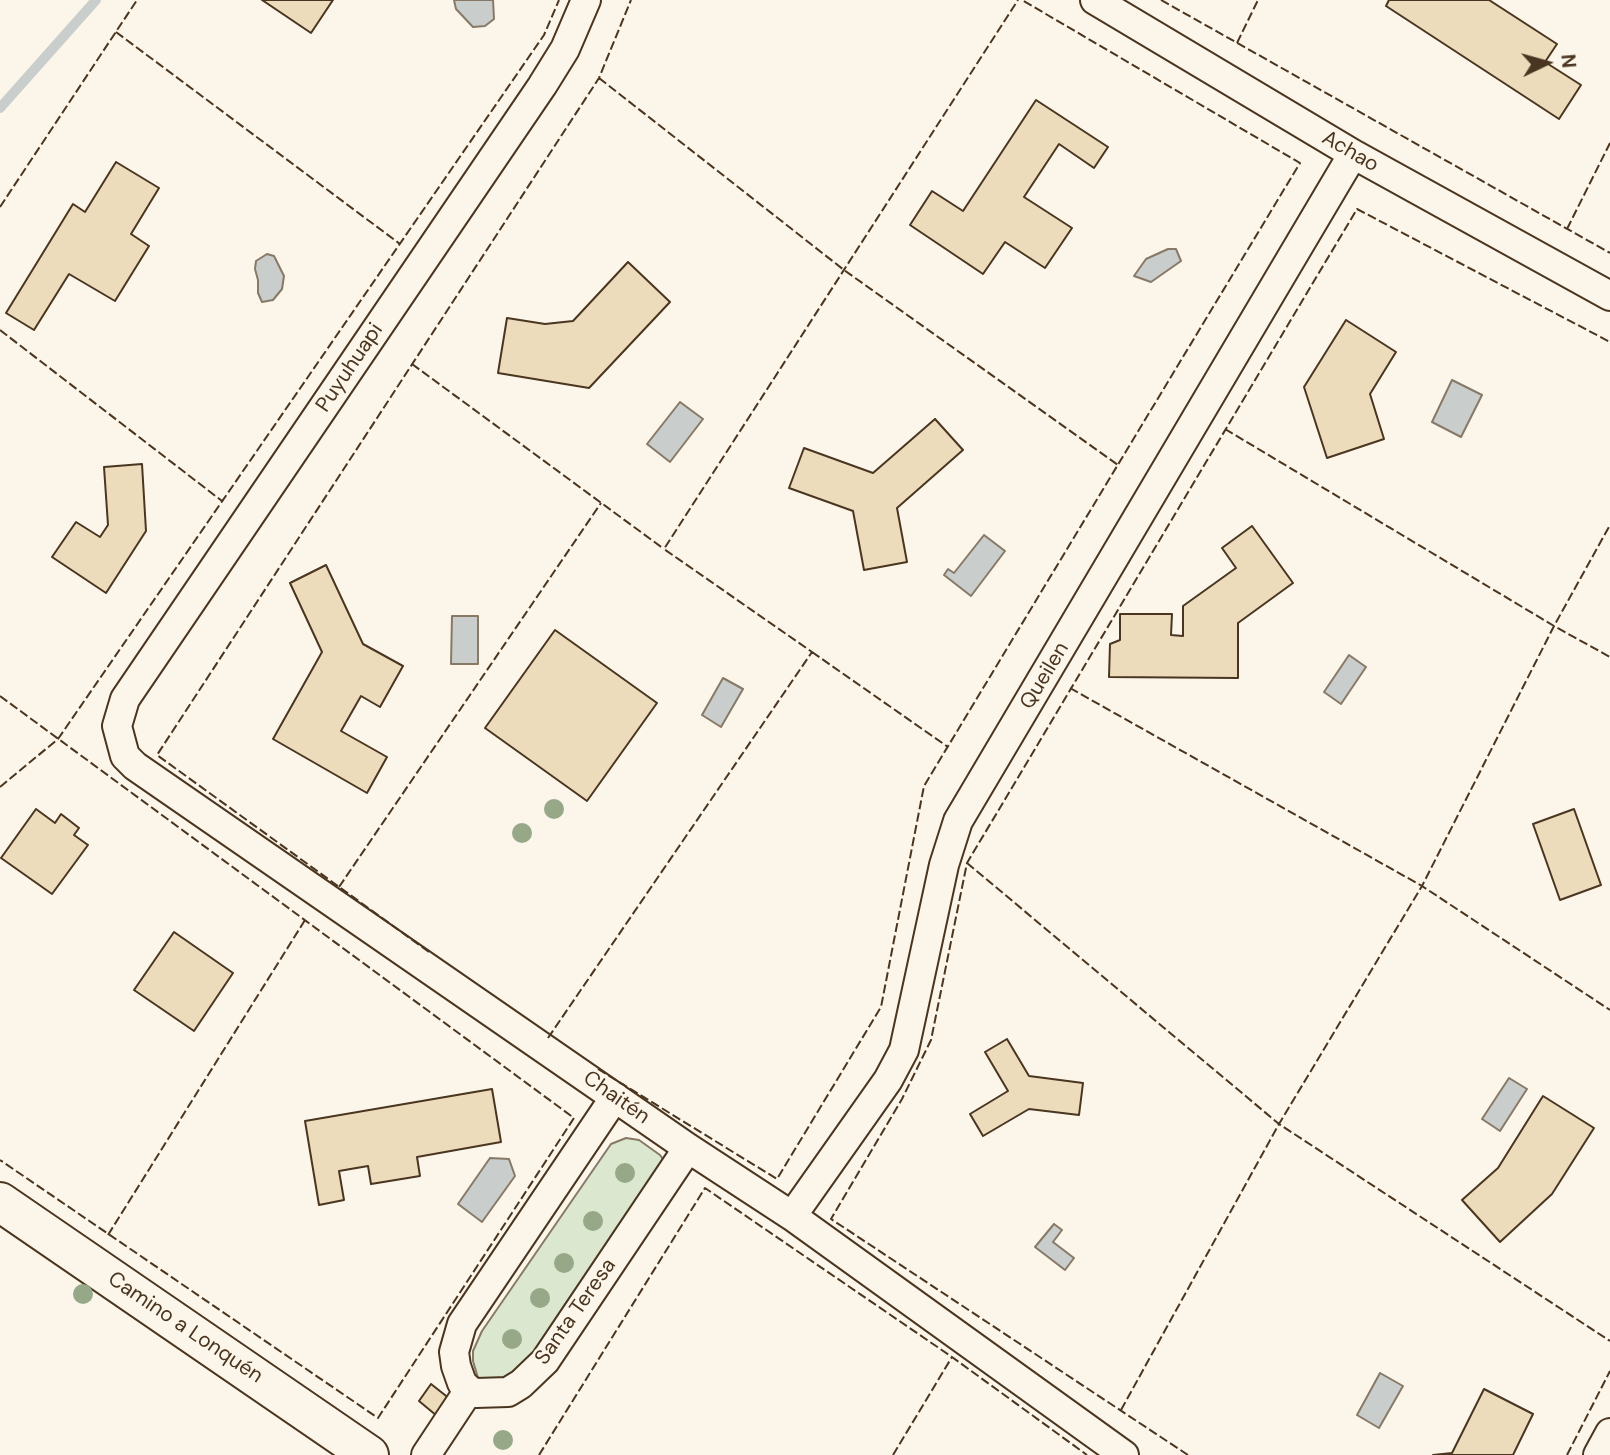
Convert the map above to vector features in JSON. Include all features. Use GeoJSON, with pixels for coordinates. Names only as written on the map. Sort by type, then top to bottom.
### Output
{"type":"FeatureCollection","features":[{"type":"Feature","properties":{"kind":"main road","name":"Camino a Lonquén"},"geometry":{"type":"LineString","coordinates":[[0,1202],[369,1455]]}},
{"type":"Feature","properties":{"kind":"street","name":"Puyuhuapi"},"geometry":{"type":"LineString","coordinates":[[118,736],[118,717],[125,699],[542,86],[565,48],[586,0]]}},
{"type":"Feature","properties":{"kind":"street","name":"Achao"},"geometry":{"type":"LineString","coordinates":[[1095,0],[1353,154],[1610,296]]}},
{"type":"Feature","properties":{"kind":"street","name":"Queilen"},"geometry":{"type":"LineString","coordinates":[[792,1216],[888,1080],[904,1050],[944,865],[958,821],[1353,154]]}},
{"type":"Feature","properties":{"kind":"street","name":"Chaitén"},"geometry":{"type":"LineString","coordinates":[[118,736],[125,756],[135,766],[688,1148],[792,1216],[1124,1455]]}},
{"type":"Feature","properties":{"kind":"street"},"geometry":{"type":"LineString","coordinates":[[426,1455],[469,1390],[462,1383],[454,1352],[462,1324],[615,1097]]}},
{"type":"Feature","properties":{"kind":"street","name":"Santa Teresa"},"geometry":{"type":"LineString","coordinates":[[469,1390],[476,1393],[508,1392],[522,1384],[545,1361],[688,1148]]}},
{"type":"Feature","properties":{"kind":"street"},"geometry":{"type":"LineString","coordinates":[[1598,1455],[1610,1433]]}},
{"type":"Feature","properties":{"kind":"green space"},"geometry":{"type":"Polygon","coordinates":[[[626,1138],[639,1140],[660,1155],[665,1162],[528,1372],[484,1384],[478,1378],[473,1361],[473,1351],[482,1331],[611,1144],[626,1138]]]}},
{"type":"Feature","properties":{"kind":"shaded area"},"geometry":{"type":"Polygon","coordinates":[[[454,0],[493,0],[494,19],[485,26],[473,27],[456,9],[454,0]]]}},
{"type":"Feature","properties":{"kind":"shaded area"},"geometry":{"type":"Polygon","coordinates":[[[1168,249],[1176,249],[1181,261],[1151,282],[1134,276],[1146,259],[1168,249]]]}},
{"type":"Feature","properties":{"kind":"shaded area"},"geometry":{"type":"Polygon","coordinates":[[[267,254],[274,256],[284,276],[282,289],[273,300],[262,302],[255,269],[256,261],[267,254]]]}},
{"type":"Feature","properties":{"kind":"shaded area"},"geometry":{"type":"Polygon","coordinates":[[[1452,380],[1482,395],[1461,437],[1432,422],[1452,380]]]}},
{"type":"Feature","properties":{"kind":"shaded area"},"geometry":{"type":"Polygon","coordinates":[[[680,402],[703,419],[670,462],[647,444],[680,402]]]}},
{"type":"Feature","properties":{"kind":"shaded area"},"geometry":{"type":"Polygon","coordinates":[[[984,535],[1005,551],[971,596],[944,575],[948,569],[954,573],[984,535]]]}},
{"type":"Feature","properties":{"kind":"shaded area"},"geometry":{"type":"Polygon","coordinates":[[[452,616],[478,616],[478,664],[451,664],[452,616]]]}},
{"type":"Feature","properties":{"kind":"shaded area"},"geometry":{"type":"Polygon","coordinates":[[[1349,655],[1366,667],[1341,704],[1324,692],[1349,655]]]}},
{"type":"Feature","properties":{"kind":"shaded area"},"geometry":{"type":"Polygon","coordinates":[[[723,678],[743,689],[721,727],[702,715],[723,678]]]}},
{"type":"Feature","properties":{"kind":"shaded area"},"geometry":{"type":"Polygon","coordinates":[[[1509,1078],[1527,1089],[1500,1131],[1482,1119],[1509,1078]]]}},
{"type":"Feature","properties":{"kind":"shaded area"},"geometry":{"type":"Polygon","coordinates":[[[490,1158],[509,1159],[515,1176],[482,1222],[458,1204],[490,1158]]]}},
{"type":"Feature","properties":{"kind":"shaded area"},"geometry":{"type":"Polygon","coordinates":[[[1054,1224],[1062,1230],[1053,1242],[1074,1258],[1065,1270],[1035,1247],[1054,1224]]]}},
{"type":"Feature","properties":{"kind":"shaded area"},"geometry":{"type":"Polygon","coordinates":[[[1380,1373],[1403,1386],[1379,1428],[1357,1415],[1380,1373]]]}},
{"type":"Feature","properties":{"kind":"building"},"geometry":{"type":"Polygon","coordinates":[[[262,0],[333,0],[311,33],[262,0]]]}},
{"type":"Feature","properties":{"kind":"building"},"geometry":{"type":"Polygon","coordinates":[[[1389,0],[1489,0],[1557,44],[1545,62],[1581,85],[1559,119],[1386,6],[1389,0]]]}},
{"type":"Feature","properties":{"kind":"building"},"geometry":{"type":"Polygon","coordinates":[[[1036,100],[1108,147],[1094,168],[1059,144],[1024,197],[1072,228],[1045,268],[1005,242],[983,274],[910,225],[932,191],[963,211],[1036,100]]]}},
{"type":"Feature","properties":{"kind":"building"},"geometry":{"type":"Polygon","coordinates":[[[116,162],[159,188],[131,234],[149,246],[115,301],[69,274],[34,330],[6,313],[73,204],[85,212],[116,162]]]}},
{"type":"Feature","properties":{"kind":"building"},"geometry":{"type":"Polygon","coordinates":[[[628,262],[670,302],[589,388],[498,373],[507,318],[545,324],[573,321],[628,262]]]}},
{"type":"Feature","properties":{"kind":"building"},"geometry":{"type":"Polygon","coordinates":[[[1346,320],[1396,352],[1370,394],[1384,439],[1327,458],[1304,387],[1346,320]]]}},
{"type":"Feature","properties":{"kind":"building"},"geometry":{"type":"Polygon","coordinates":[[[935,419],[963,450],[897,508],[907,562],[864,570],[853,511],[789,488],[804,448],[873,473],[935,419]]]}},
{"type":"Feature","properties":{"kind":"building"},"geometry":{"type":"Polygon","coordinates":[[[142,464],[146,531],[106,593],[52,557],[76,522],[100,537],[108,525],[104,467],[142,464]]]}},
{"type":"Feature","properties":{"kind":"building"},"geometry":{"type":"Polygon","coordinates":[[[1252,526],[1293,583],[1238,623],[1238,678],[1109,677],[1110,644],[1120,640],[1120,614],[1172,614],[1171,635],[1183,636],[1183,606],[1236,568],[1222,548],[1252,526]]]}},
{"type":"Feature","properties":{"kind":"building"},"geometry":{"type":"Polygon","coordinates":[[[326,565],[363,644],[403,666],[380,707],[361,696],[341,731],[387,757],[367,793],[273,739],[322,652],[290,583],[326,565]]]}},
{"type":"Feature","properties":{"kind":"building"},"geometry":{"type":"Polygon","coordinates":[[[555,630],[657,703],[587,801],[485,728],[555,630]]]}},
{"type":"Feature","properties":{"kind":"building"},"geometry":{"type":"Polygon","coordinates":[[[36,809],[55,823],[61,814],[79,828],[74,835],[88,845],[52,894],[1,858],[36,809]]]}},
{"type":"Feature","properties":{"kind":"building"},"geometry":{"type":"Polygon","coordinates":[[[1574,809],[1601,885],[1560,900],[1533,824],[1574,809]]]}},
{"type":"Feature","properties":{"kind":"building"},"geometry":{"type":"Polygon","coordinates":[[[174,932],[233,973],[194,1031],[134,990],[174,932]]]}},
{"type":"Feature","properties":{"kind":"building"},"geometry":{"type":"Polygon","coordinates":[[[1007,1039],[1029,1076],[1083,1083],[1079,1115],[1029,1109],[983,1136],[970,1114],[1008,1091],[985,1052],[1007,1039]]]}},
{"type":"Feature","properties":{"kind":"building"},"geometry":{"type":"Polygon","coordinates":[[[492,1089],[501,1142],[417,1157],[420,1176],[371,1184],[368,1166],[339,1171],[344,1200],[319,1205],[305,1121],[492,1089]]]}},
{"type":"Feature","properties":{"kind":"building"},"geometry":{"type":"Polygon","coordinates":[[[1543,1096],[1594,1128],[1552,1194],[1500,1242],[1462,1200],[1498,1168],[1543,1096]]]}},
{"type":"Feature","properties":{"kind":"building"},"geometry":{"type":"Polygon","coordinates":[[[431,1384],[450,1399],[437,1416],[419,1401],[431,1384]]]}},
{"type":"Feature","properties":{"kind":"building"},"geometry":{"type":"Polygon","coordinates":[[[1484,1389],[1533,1414],[1513,1455],[1433,1455],[1452,1453],[1484,1389]]]}},
{"type":"Feature","properties":{"kind":"waterway"},"geometry":{"type":"LineString","coordinates":[[0,108],[96,0]]}},
{"type":"Feature","properties":{"kind":"fence"},"geometry":{"type":"LineString","coordinates":[[0,207],[137,0]]}},
{"type":"Feature","properties":{"kind":"fence"},"geometry":{"type":"LineString","coordinates":[[0,787],[58,739],[544,35],[559,0]]}},
{"type":"Feature","properties":{"kind":"fence"},"geometry":{"type":"LineString","coordinates":[[429,952],[157,755],[599,78],[631,0]]}},
{"type":"Feature","properties":{"kind":"fence"},"geometry":{"type":"LineString","coordinates":[[548,1038],[812,652],[664,549],[1018,0]]}},
{"type":"Feature","properties":{"kind":"fence"},"geometry":{"type":"LineString","coordinates":[[598,1069],[777,1179],[881,1007],[924,786],[1300,163],[1022,0]]}},
{"type":"Feature","properties":{"kind":"fence"},"geometry":{"type":"LineString","coordinates":[[1161,0],[1610,253]]}},
{"type":"Feature","properties":{"kind":"fence"},"geometry":{"type":"LineString","coordinates":[[1237,43],[1258,0]]}},
{"type":"Feature","properties":{"kind":"fence"},"geometry":{"type":"LineString","coordinates":[[116,32],[400,244]]}},
{"type":"Feature","properties":{"kind":"fence"},"geometry":{"type":"LineString","coordinates":[[599,78],[844,270],[1118,465]]}},
{"type":"Feature","properties":{"kind":"fence"},"geometry":{"type":"LineString","coordinates":[[1567,229],[1610,143]]}},
{"type":"Feature","properties":{"kind":"fence"},"geometry":{"type":"LineString","coordinates":[[1188,1455],[831,1219],[902,1099],[931,1040],[967,863],[1357,209],[1610,342]]}},
{"type":"Feature","properties":{"kind":"fence"},"geometry":{"type":"LineString","coordinates":[[0,330],[222,501]]}},
{"type":"Feature","properties":{"kind":"fence"},"geometry":{"type":"LineString","coordinates":[[412,364],[664,549]]}},
{"type":"Feature","properties":{"kind":"fence"},"geometry":{"type":"LineString","coordinates":[[1225,429],[1610,657]]}},
{"type":"Feature","properties":{"kind":"fence"},"geometry":{"type":"LineString","coordinates":[[339,887],[601,503]]}},
{"type":"Feature","properties":{"kind":"fence"},"geometry":{"type":"LineString","coordinates":[[1121,1410],[1279,1124],[1422,886],[1554,626],[1610,525]]}},
{"type":"Feature","properties":{"kind":"fence"},"geometry":{"type":"LineString","coordinates":[[812,652],[948,747]]}},
{"type":"Feature","properties":{"kind":"fence"},"geometry":{"type":"LineString","coordinates":[[1070,688],[1422,886],[1610,1010]]}},
{"type":"Feature","properties":{"kind":"fence"},"geometry":{"type":"LineString","coordinates":[[0,696],[574,1118],[378,1418],[0,1160]]}},
{"type":"Feature","properties":{"kind":"fence"},"geometry":{"type":"LineString","coordinates":[[967,863],[1279,1124],[1610,1341]]}},
{"type":"Feature","properties":{"kind":"fence"},"geometry":{"type":"LineString","coordinates":[[108,1235],[305,920]]}},
{"type":"Feature","properties":{"kind":"fence"},"geometry":{"type":"LineString","coordinates":[[539,1455],[705,1188],[952,1357],[1087,1455]]}},
{"type":"Feature","properties":{"kind":"fence"},"geometry":{"type":"LineString","coordinates":[[893,1455],[952,1357]]}},
{"type":"Feature","properties":{"kind":"fence"},"geometry":{"type":"LineString","coordinates":[[1567,1455],[1610,1371]]}}]}
